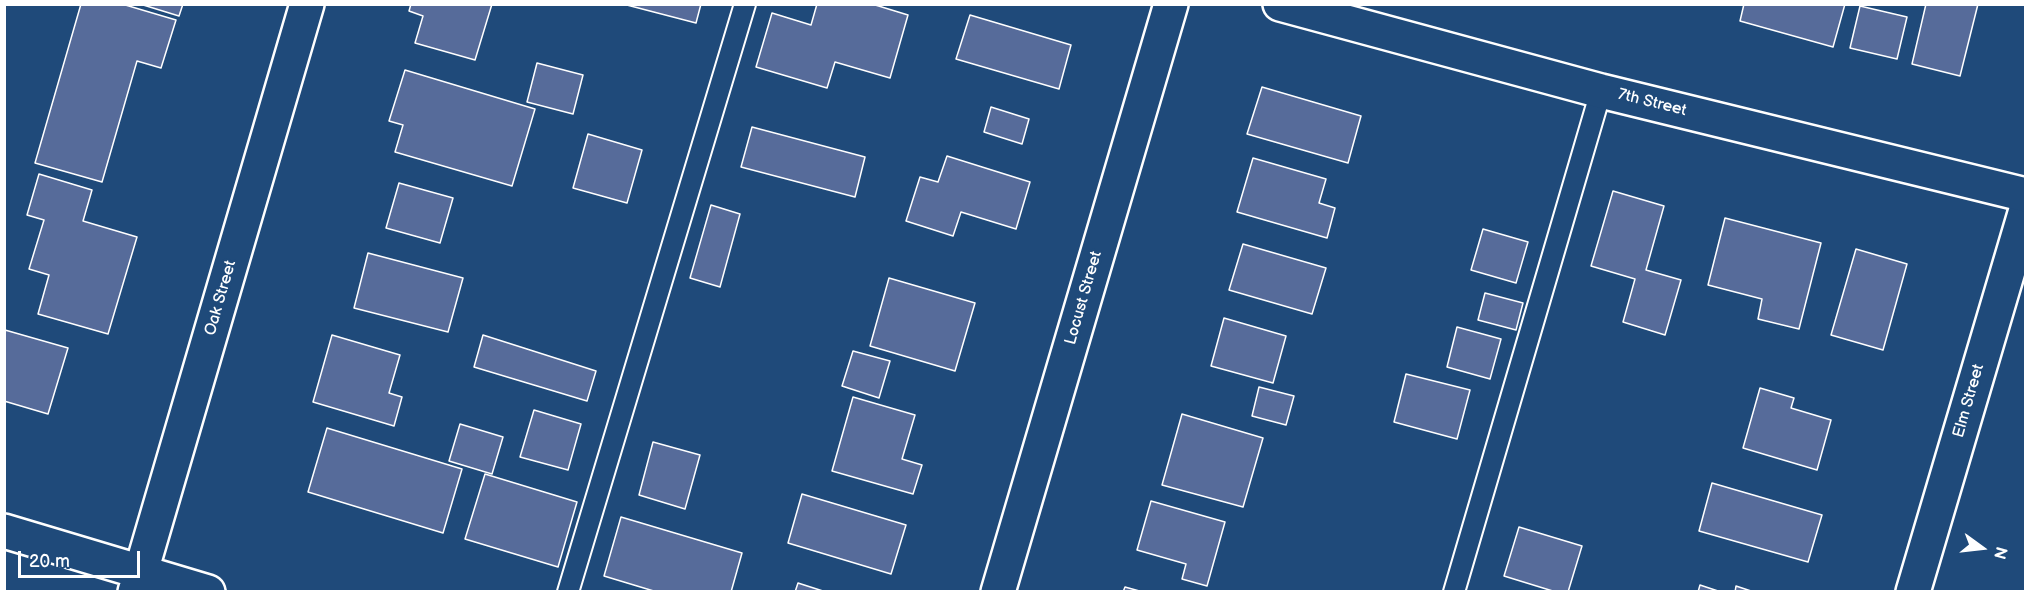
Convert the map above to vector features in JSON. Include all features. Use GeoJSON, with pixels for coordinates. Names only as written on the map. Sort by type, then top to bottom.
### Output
{"type":"FeatureCollection","features":[{"type":"Feature","properties":{"kind":"street","name":"Oak Street"},"geometry":{"type":"LineString","coordinates":[[138,581],[307,4]]}},
{"type":"Feature","properties":{"kind":"street","name":"Locust Street"},"geometry":{"type":"LineString","coordinates":[[998,591],[1171,4]]}},
{"type":"Feature","properties":{"kind":"street","name":"7th Street"},"geometry":{"type":"LineString","coordinates":[[1280,4],[1602,91],[2025,195]]}},
{"type":"Feature","properties":{"kind":"street","name":"Elm Street"},"geometry":{"type":"LineString","coordinates":[[1913,591],[2025,210]]}},
{"type":"Feature","properties":{"kind":"street"},"geometry":{"type":"LineString","coordinates":[[4,531],[138,581],[208,591]]}},
{"type":"Feature","properties":{"kind":"lane"},"geometry":{"type":"LineString","coordinates":[[568,591],[746,4]]}},
{"type":"Feature","properties":{"kind":"lane"},"geometry":{"type":"LineString","coordinates":[[1454,591],[1602,91]]}},
{"type":"Feature","properties":{"kind":"building"},"geometry":{"type":"Polygon","coordinates":[[[81,4],[122,4],[176,20],[161,68],[137,61],[102,182],[35,163],[81,4]]]}},
{"type":"Feature","properties":{"kind":"building"},"geometry":{"type":"Polygon","coordinates":[[[140,4],[183,4],[179,16],[140,4]]]}},
{"type":"Feature","properties":{"kind":"building"},"geometry":{"type":"Polygon","coordinates":[[[411,4],[492,4],[475,60],[415,43],[423,16],[409,11],[411,4]]]}},
{"type":"Feature","properties":{"kind":"building"},"geometry":{"type":"Polygon","coordinates":[[[623,4],[701,4],[696,23],[623,4]]]}},
{"type":"Feature","properties":{"kind":"building"},"geometry":{"type":"Polygon","coordinates":[[[817,4],[872,4],[908,15],[890,78],[835,62],[827,88],[756,67],[772,13],[811,25],[817,4]]]}},
{"type":"Feature","properties":{"kind":"building"},"geometry":{"type":"Polygon","coordinates":[[[1744,4],[1845,4],[1833,47],[1740,21],[1744,4]]]}},
{"type":"Feature","properties":{"kind":"building"},"geometry":{"type":"Polygon","coordinates":[[[1926,4],[1978,4],[1960,76],[1912,64],[1926,4]]]}},
{"type":"Feature","properties":{"kind":"building"},"geometry":{"type":"Polygon","coordinates":[[[1860,6],[1907,17],[1897,59],[1850,48],[1860,6]]]}},
{"type":"Feature","properties":{"kind":"building"},"geometry":{"type":"Polygon","coordinates":[[[970,15],[1071,45],[1059,89],[956,59],[970,15]]]}},
{"type":"Feature","properties":{"kind":"building"},"geometry":{"type":"Polygon","coordinates":[[[537,63],[583,75],[573,114],[527,102],[537,63]]]}},
{"type":"Feature","properties":{"kind":"building"},"geometry":{"type":"Polygon","coordinates":[[[405,70],[535,109],[512,186],[395,152],[403,125],[389,121],[405,70]]]}},
{"type":"Feature","properties":{"kind":"building"},"geometry":{"type":"Polygon","coordinates":[[[1262,87],[1361,116],[1348,163],[1247,134],[1262,87]]]}},
{"type":"Feature","properties":{"kind":"building"},"geometry":{"type":"Polygon","coordinates":[[[991,107],[1029,119],[1022,144],[984,132],[991,107]]]}},
{"type":"Feature","properties":{"kind":"building"},"geometry":{"type":"Polygon","coordinates":[[[752,127],[865,157],[855,197],[741,167],[752,127]]]}},
{"type":"Feature","properties":{"kind":"building"},"geometry":{"type":"Polygon","coordinates":[[[588,134],[642,150],[627,203],[573,188],[588,134]]]}},
{"type":"Feature","properties":{"kind":"building"},"geometry":{"type":"Polygon","coordinates":[[[947,156],[1030,182],[1016,229],[961,212],[953,236],[906,221],[920,177],[938,182],[947,156]]]}},
{"type":"Feature","properties":{"kind":"building"},"geometry":{"type":"Polygon","coordinates":[[[1253,158],[1326,179],[1319,203],[1335,208],[1327,238],[1237,212],[1253,158]]]}},
{"type":"Feature","properties":{"kind":"building"},"geometry":{"type":"Polygon","coordinates":[[[39,174],[92,190],[83,221],[137,237],[108,334],[38,314],[49,275],[29,269],[44,220],[27,215],[39,174]]]}},
{"type":"Feature","properties":{"kind":"building"},"geometry":{"type":"Polygon","coordinates":[[[399,183],[453,198],[440,243],[386,228],[399,183]]]}},
{"type":"Feature","properties":{"kind":"building"},"geometry":{"type":"Polygon","coordinates":[[[1613,191],[1664,206],[1646,270],[1681,280],[1665,335],[1623,322],[1635,279],[1591,266],[1613,191]]]}},
{"type":"Feature","properties":{"kind":"building"},"geometry":{"type":"Polygon","coordinates":[[[711,205],[740,214],[720,287],[690,278],[711,205]]]}},
{"type":"Feature","properties":{"kind":"building"},"geometry":{"type":"Polygon","coordinates":[[[1725,218],[1821,243],[1799,329],[1758,319],[1762,299],[1708,285],[1725,218]]]}},
{"type":"Feature","properties":{"kind":"building"},"geometry":{"type":"Polygon","coordinates":[[[1483,229],[1528,242],[1516,283],[1471,270],[1483,229]]]}},
{"type":"Feature","properties":{"kind":"building"},"geometry":{"type":"Polygon","coordinates":[[[1243,244],[1326,268],[1312,314],[1229,290],[1243,244]]]}},
{"type":"Feature","properties":{"kind":"building"},"geometry":{"type":"Polygon","coordinates":[[[1856,249],[1907,264],[1883,350],[1831,335],[1856,249]]]}},
{"type":"Feature","properties":{"kind":"building"},"geometry":{"type":"Polygon","coordinates":[[[368,253],[463,278],[448,332],[354,308],[368,253]]]}},
{"type":"Feature","properties":{"kind":"building"},"geometry":{"type":"Polygon","coordinates":[[[889,278],[975,303],[955,371],[870,346],[889,278]]]}},
{"type":"Feature","properties":{"kind":"building"},"geometry":{"type":"Polygon","coordinates":[[[1485,293],[1523,303],[1516,330],[1478,320],[1485,293]]]}},
{"type":"Feature","properties":{"kind":"building"},"geometry":{"type":"Polygon","coordinates":[[[1224,318],[1286,336],[1273,383],[1211,366],[1224,318]]]}},
{"type":"Feature","properties":{"kind":"building"},"geometry":{"type":"Polygon","coordinates":[[[1457,327],[1501,339],[1490,379],[1447,367],[1457,327]]]}},
{"type":"Feature","properties":{"kind":"building"},"geometry":{"type":"Polygon","coordinates":[[[5,330],[68,348],[48,414],[4,401],[5,330]]]}},
{"type":"Feature","properties":{"kind":"building"},"geometry":{"type":"Polygon","coordinates":[[[332,335],[400,355],[389,393],[402,397],[394,426],[313,402],[332,335]]]}},
{"type":"Feature","properties":{"kind":"building"},"geometry":{"type":"Polygon","coordinates":[[[483,335],[596,371],[587,401],[474,367],[483,335]]]}},
{"type":"Feature","properties":{"kind":"building"},"geometry":{"type":"Polygon","coordinates":[[[853,351],[890,361],[879,398],[842,386],[853,351]]]}},
{"type":"Feature","properties":{"kind":"building"},"geometry":{"type":"Polygon","coordinates":[[[1406,374],[1470,390],[1457,439],[1394,422],[1406,374]]]}},
{"type":"Feature","properties":{"kind":"building"},"geometry":{"type":"Polygon","coordinates":[[[1259,387],[1294,396],[1286,425],[1252,416],[1259,387]]]}},
{"type":"Feature","properties":{"kind":"building"},"geometry":{"type":"Polygon","coordinates":[[[1760,388],[1794,398],[1791,408],[1831,420],[1817,470],[1743,448],[1760,388]]]}},
{"type":"Feature","properties":{"kind":"building"},"geometry":{"type":"Polygon","coordinates":[[[853,397],[915,415],[902,459],[922,465],[913,494],[832,471],[853,397]]]}},
{"type":"Feature","properties":{"kind":"building"},"geometry":{"type":"Polygon","coordinates":[[[534,410],[581,424],[568,470],[520,457],[534,410]]]}},
{"type":"Feature","properties":{"kind":"building"},"geometry":{"type":"Polygon","coordinates":[[[1182,414],[1263,438],[1243,507],[1162,485],[1182,414]]]}},
{"type":"Feature","properties":{"kind":"building"},"geometry":{"type":"Polygon","coordinates":[[[460,424],[503,437],[492,474],[449,461],[460,424]]]}},
{"type":"Feature","properties":{"kind":"building"},"geometry":{"type":"Polygon","coordinates":[[[327,428],[462,469],[443,533],[308,492],[327,428]]]}},
{"type":"Feature","properties":{"kind":"building"},"geometry":{"type":"Polygon","coordinates":[[[653,442],[700,455],[685,509],[639,495],[653,442]]]}},
{"type":"Feature","properties":{"kind":"building"},"geometry":{"type":"Polygon","coordinates":[[[485,474],[577,502],[558,567],[465,539],[485,474]]]}},
{"type":"Feature","properties":{"kind":"building"},"geometry":{"type":"Polygon","coordinates":[[[1712,483],[1822,515],[1808,562],[1699,531],[1712,483]]]}},
{"type":"Feature","properties":{"kind":"building"},"geometry":{"type":"Polygon","coordinates":[[[802,494],[906,525],[891,574],[788,543],[802,494]]]}},
{"type":"Feature","properties":{"kind":"building"},"geometry":{"type":"Polygon","coordinates":[[[1151,501],[1225,522],[1207,586],[1182,579],[1186,564],[1137,550],[1151,501]]]}},
{"type":"Feature","properties":{"kind":"building"},"geometry":{"type":"Polygon","coordinates":[[[621,517],[742,553],[731,592],[657,592],[604,576],[621,517]]]}},
{"type":"Feature","properties":{"kind":"building"},"geometry":{"type":"Polygon","coordinates":[[[1519,527],[1582,546],[1568,592],[1556,592],[1504,576],[1519,527]]]}},
{"type":"Feature","properties":{"kind":"building"},"geometry":{"type":"Polygon","coordinates":[[[798,583],[826,592],[795,592],[798,583]]]}},
{"type":"Feature","properties":{"kind":"building"},"geometry":{"type":"Polygon","coordinates":[[[1700,585],[1721,592],[1698,592],[1700,585]]]}},
{"type":"Feature","properties":{"kind":"building"},"geometry":{"type":"Polygon","coordinates":[[[1736,586],[1754,592],[1735,592],[1736,586]]]}},
{"type":"Feature","properties":{"kind":"building"},"geometry":{"type":"Polygon","coordinates":[[[1125,587],[1143,592],[1123,592],[1125,587]]]}}]}
